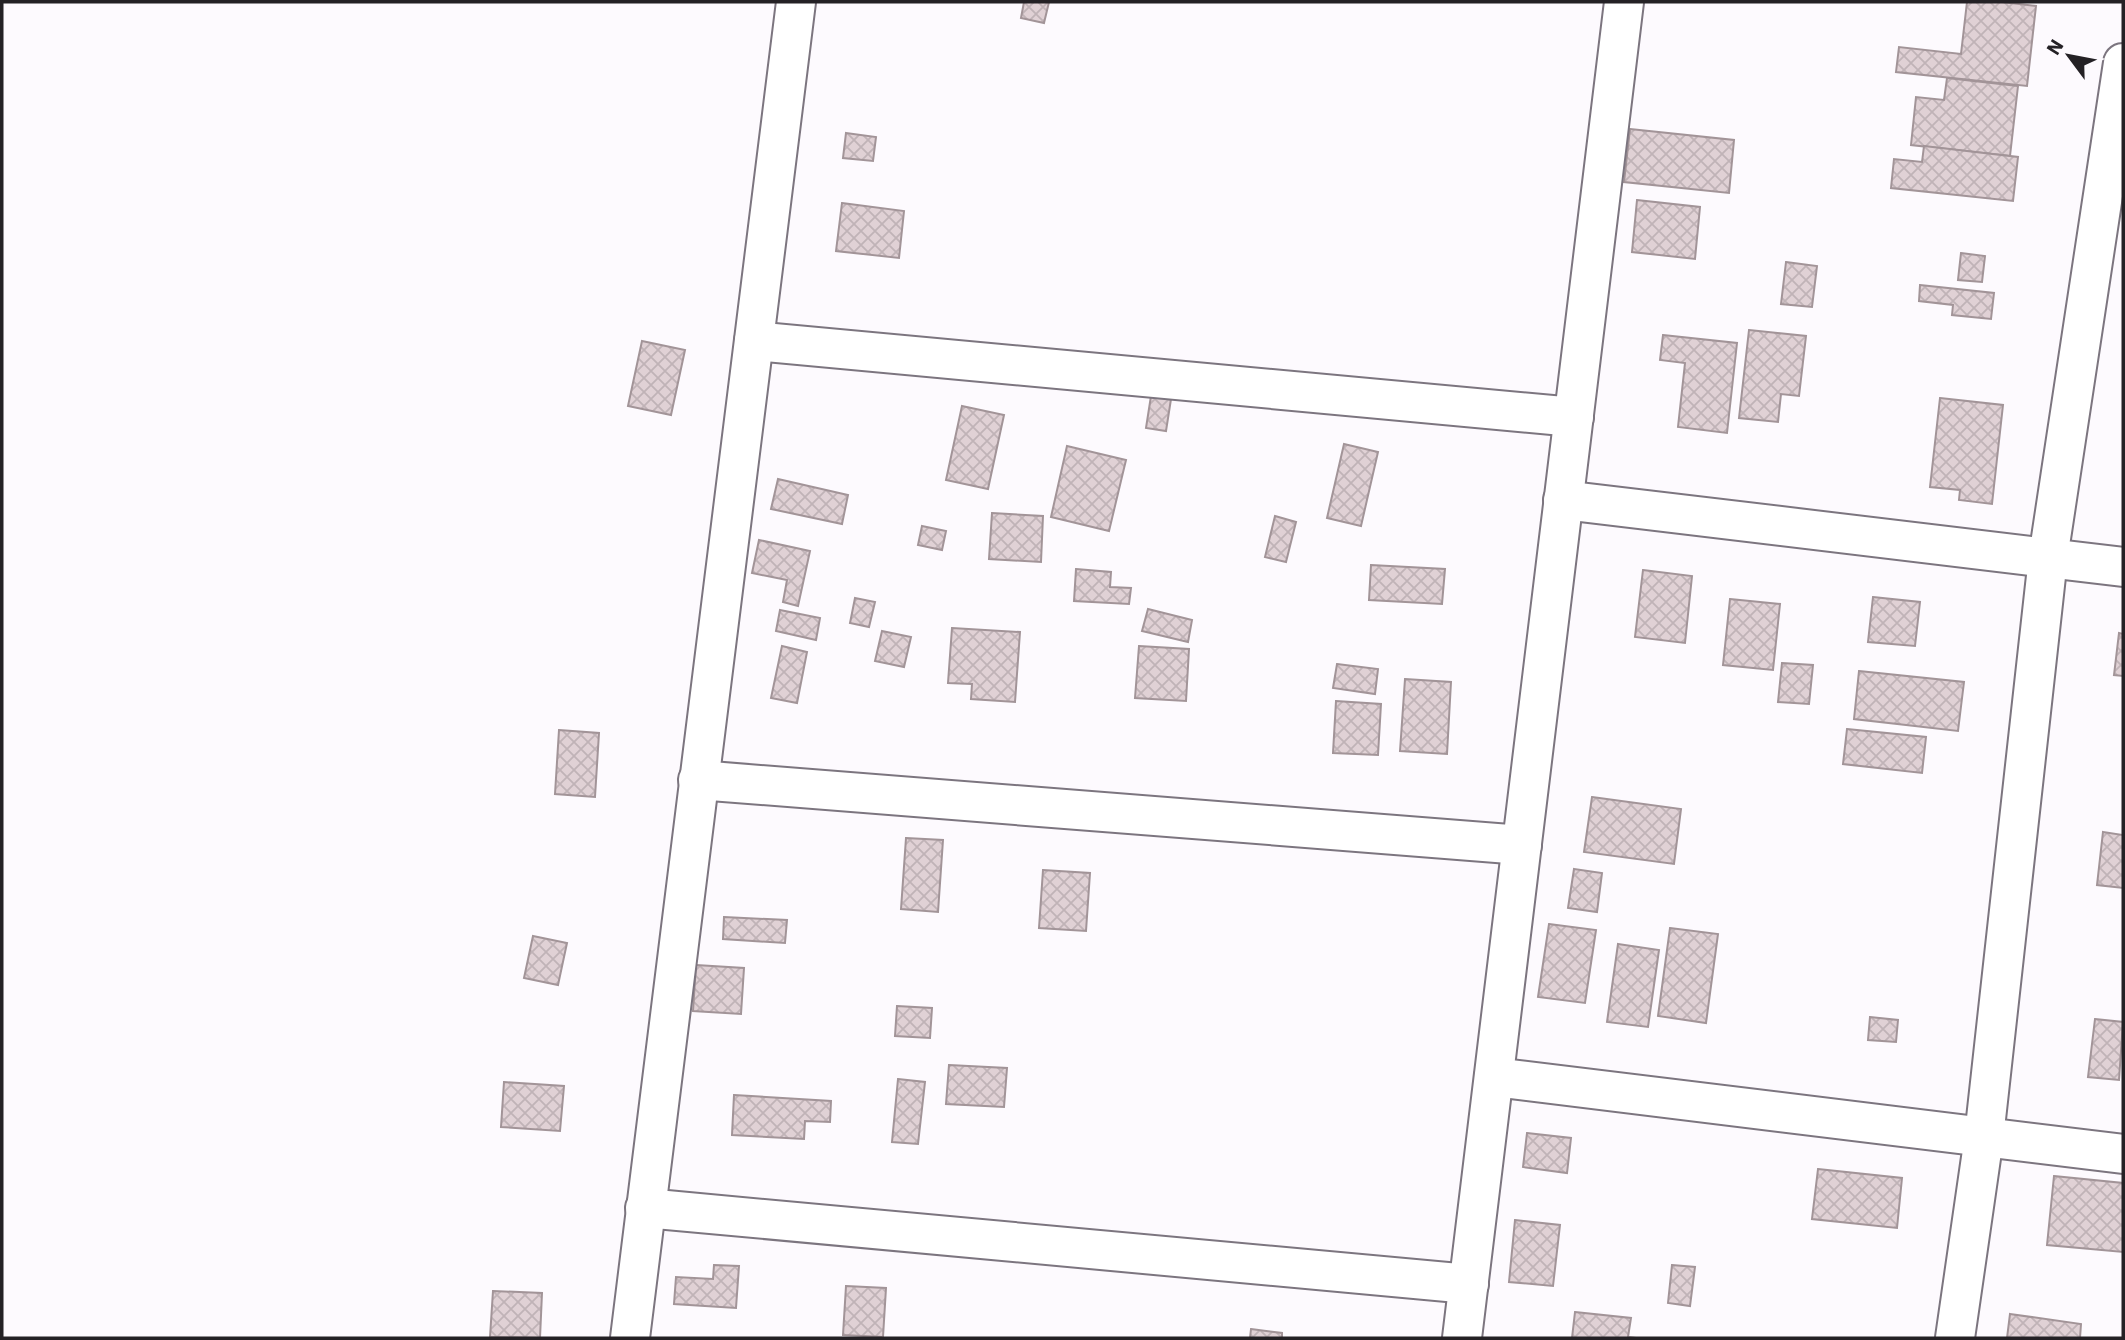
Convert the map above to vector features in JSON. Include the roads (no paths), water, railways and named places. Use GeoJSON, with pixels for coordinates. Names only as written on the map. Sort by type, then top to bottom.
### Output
{"type":"FeatureCollection","features":[{"type":"Feature","properties":{"kind":"street"},"geometry":{"type":"LineString","coordinates":[[630,1338],[796,2]]}},
{"type":"Feature","properties":{"kind":"street"},"geometry":{"type":"LineString","coordinates":[[1462,1338],[1624,2]]}},
{"type":"Feature","properties":{"kind":"street"},"geometry":{"type":"LineString","coordinates":[[1955,1338],[1984,1137],[2048,558],[2123,63]]}},
{"type":"Feature","properties":{"kind":"street"},"geometry":{"type":"LineString","coordinates":[[754,341],[1574,417]]}},
{"type":"Feature","properties":{"kind":"street"},"geometry":{"type":"LineString","coordinates":[[1563,500],[2123,567]]}},
{"type":"Feature","properties":{"kind":"street"},"geometry":{"type":"LineString","coordinates":[[698,780],[1522,845]]}},
{"type":"Feature","properties":{"kind":"street"},"geometry":{"type":"LineString","coordinates":[[1494,1077],[2123,1154]]}},
{"type":"Feature","properties":{"kind":"street"},"geometry":{"type":"LineString","coordinates":[[645,1208],[1469,1284]]}}]}
